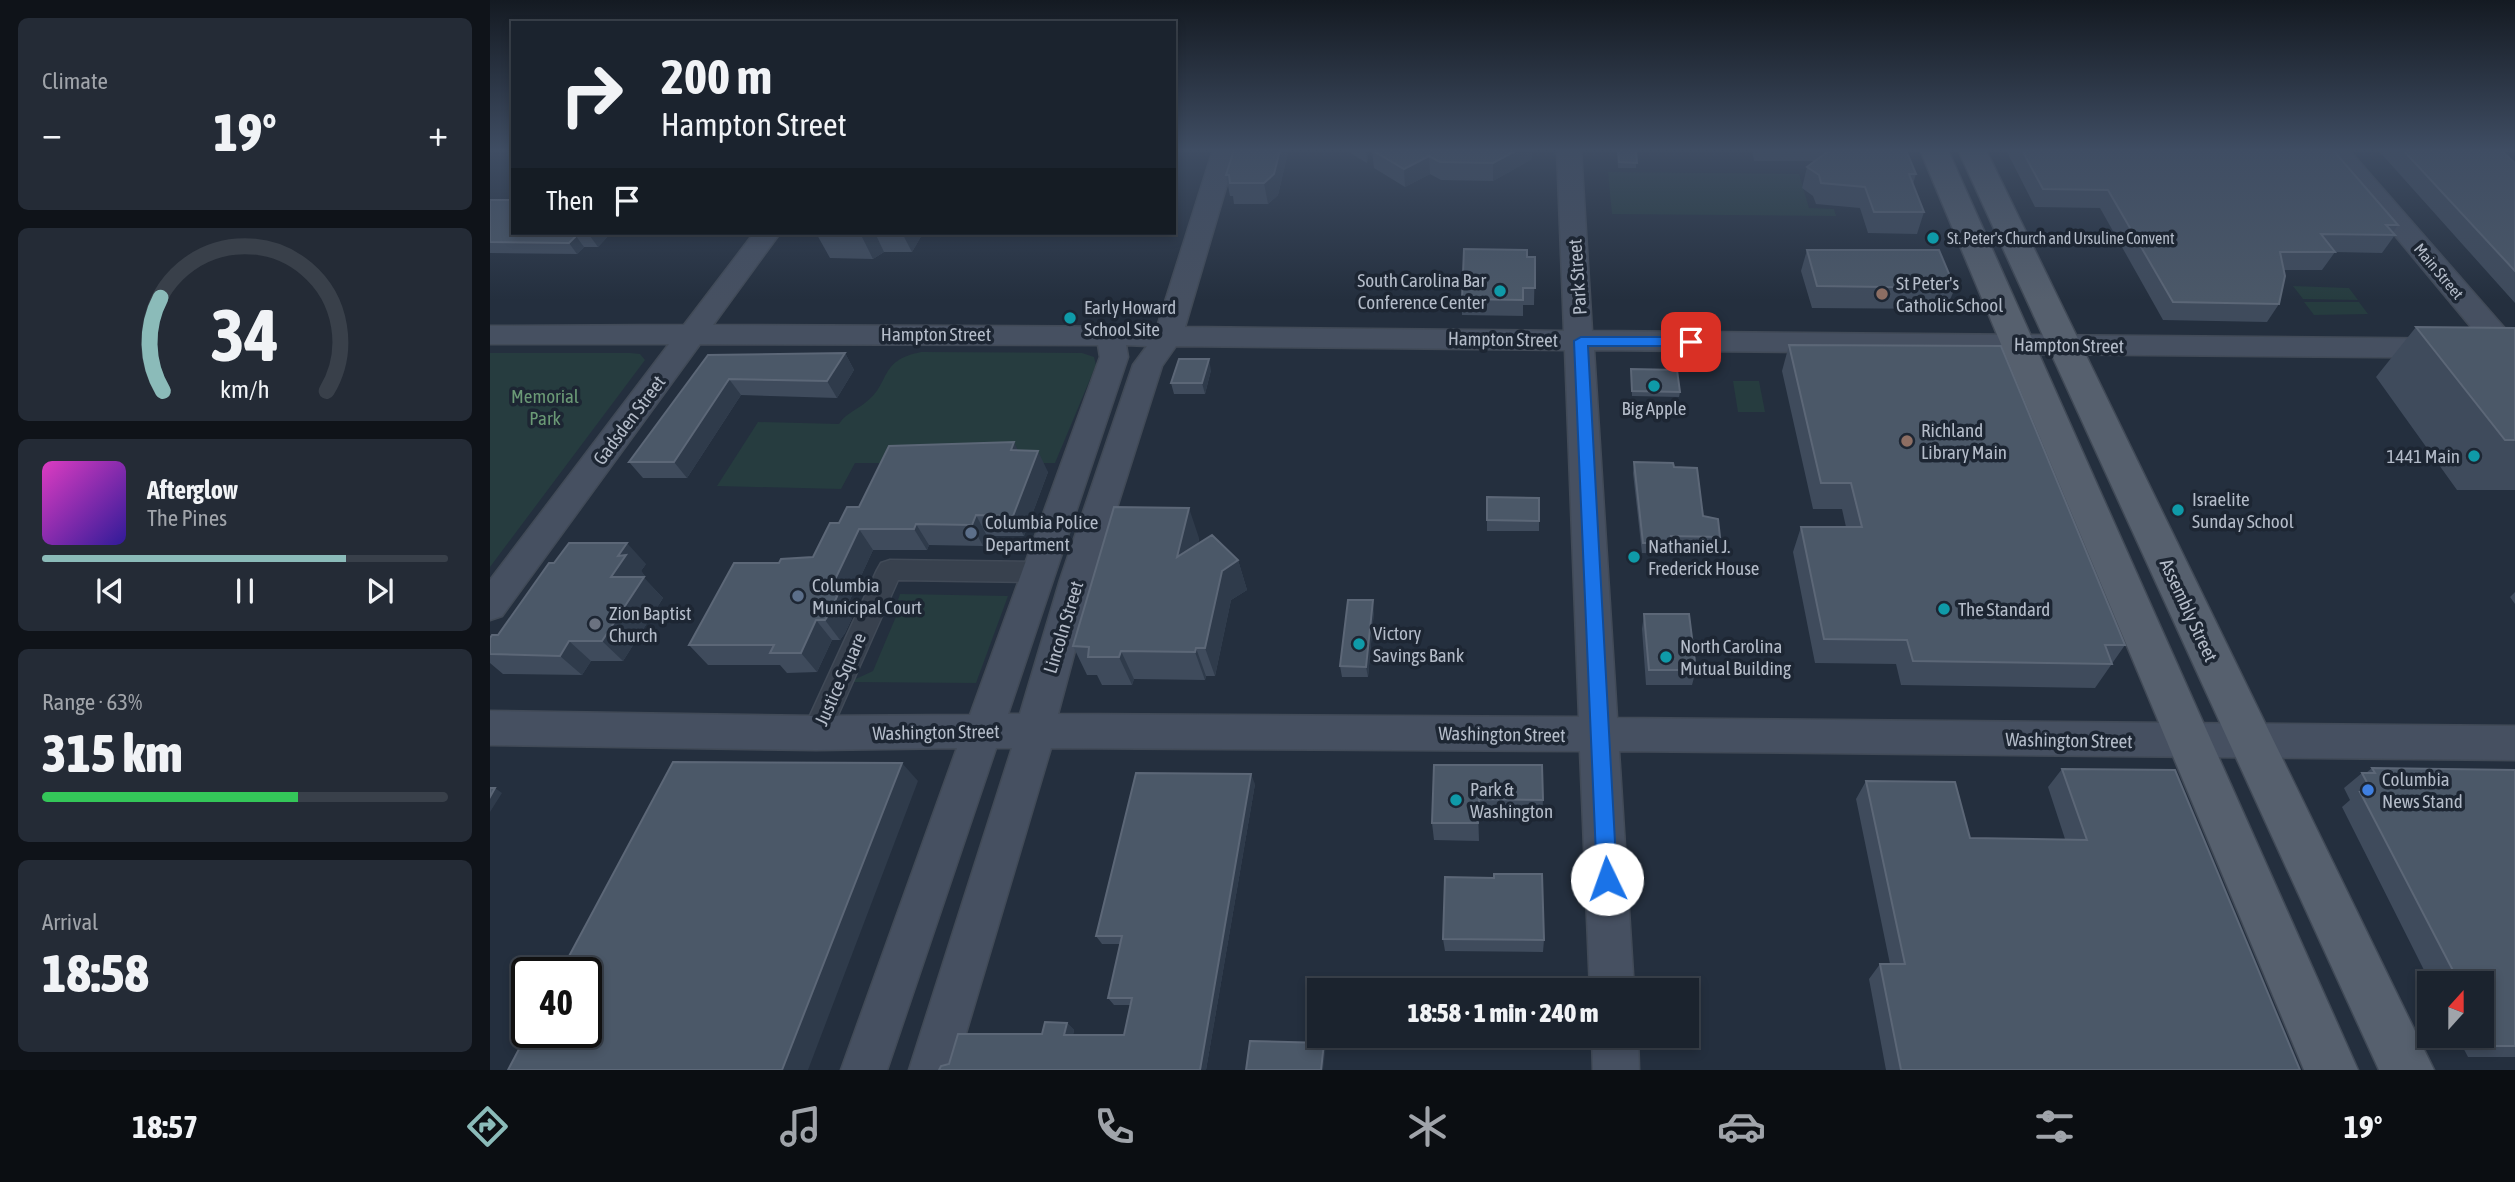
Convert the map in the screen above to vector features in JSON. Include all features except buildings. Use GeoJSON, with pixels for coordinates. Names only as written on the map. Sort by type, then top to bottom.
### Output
{"type":"FeatureCollection","features":[{"type":"Feature","properties":{"kind":"main road"},"geometry":{"type":"LineString","coordinates":[[1956,200],[2331,1070]]}},
{"type":"Feature","properties":{"kind":"main road","name":"Assembly Street"},"geometry":{"type":"LineString","coordinates":[[1996,200],[2407,1070]]}},
{"type":"Feature","properties":{"kind":"main road","name":"Hampton Street"},"geometry":{"type":"LineString","coordinates":[[694,335],[1110,335],[1581,341]]}},
{"type":"Feature","properties":{"kind":"street","name":"Lincoln Street"},"geometry":{"type":"LineString","coordinates":[[932,1070],[1037,730],[1041,702],[1077,580],[1149,365],[1168,336],[1210,200]]}},
{"type":"Feature","properties":{"kind":"street","name":"Park Street"},"geometry":{"type":"LineString","coordinates":[[1572,200],[1611,978]]}},
{"type":"Feature","properties":{"kind":"street","name":"Main Street"},"geometry":{"type":"LineString","coordinates":[[2380,200],[2512,350]]}},
{"type":"Feature","properties":{"kind":"street","name":"Main Street"},"geometry":{"type":"LineString","coordinates":[[2390,200],[2512,350]]}},
{"type":"Feature","properties":{"kind":"street","name":"Gadsden Street"},"geometry":{"type":"LineString","coordinates":[[490,606],[694,335],[766,235]]}},
{"type":"Feature","properties":{"kind":"street","name":"Hampton Street"},"geometry":{"type":"LineString","coordinates":[[490,335],[694,335]]}},
{"type":"Feature","properties":{"kind":"street","name":"Lincoln Street"},"geometry":{"type":"LineString","coordinates":[[864,1070],[1114,357],[1110,335]]}},
{"type":"Feature","properties":{"kind":"street","name":"Hampton Street"},"geometry":{"type":"LineString","coordinates":[[1581,341],[2512,350]]}},
{"type":"Feature","properties":{"kind":"street","name":"Justice Square"},"geometry":{"type":"LineString","coordinates":[[816,733],[890,570],[1039,572]]}},
{"type":"Feature","properties":{"kind":"street","name":"Washington Street"},"geometry":{"type":"LineString","coordinates":[[490,728],[816,733],[1037,730],[2515,743]]}},
{"type":"Feature","properties":{"kind":"street"},"geometry":{"type":"LineString","coordinates":[[1615,1048],[1616,1070]]}},
{"type":"Feature","properties":{"kind":"green space"},"geometry":{"type":"Polygon","coordinates":[[[1611,200],[1807,200],[1809,208],[1834,209],[1836,216],[1612,214],[1611,200]]]}},
{"type":"Feature","properties":{"kind":"green space"},"geometry":{"type":"Polygon","coordinates":[[[2293,286],[2349,288],[2358,300],[2303,299],[2293,286]]]}},
{"type":"Feature","properties":{"kind":"green space"},"geometry":{"type":"Polygon","coordinates":[[[2304,302],[2359,302],[2368,314],[2314,315],[2304,302]]]}},
{"type":"Feature","properties":{"kind":"green space"},"geometry":{"type":"Polygon","coordinates":[[[921,352],[1082,353],[1094,357],[1096,365],[1055,463],[855,463],[841,489],[717,486],[758,422],[839,424],[873,395],[897,361],[921,352]]]}},
{"type":"Feature","properties":{"kind":"green space","name":"Memorial Park"},"geometry":{"type":"Polygon","coordinates":[[[490,353],[630,353],[640,354],[645,360],[490,567],[490,353]]]}},
{"type":"Feature","properties":{"kind":"green space"},"geometry":{"type":"Polygon","coordinates":[[[1733,381],[1759,381],[1765,412],[1738,412],[1733,381]]]}},
{"type":"Feature","properties":{"kind":"green space"},"geometry":{"type":"Polygon","coordinates":[[[900,594],[1008,596],[976,683],[849,682],[873,671],[903,600],[898,600],[900,594]]]}},
{"type":"Feature","properties":{"kind":"place","name":"St. Peter's Church and Ursuline Convent"},"geometry":{"type":"Point","coordinates":[1933,238]}},
{"type":"Feature","properties":{"kind":"place","name":"South Carolina Bar Conference Center"},"geometry":{"type":"Point","coordinates":[1500,291]}},
{"type":"Feature","properties":{"kind":"place","name":"St Peter's Catholic School"},"geometry":{"type":"Point","coordinates":[1882,294]}},
{"type":"Feature","properties":{"kind":"place","name":"Early Howard School Site"},"geometry":{"type":"Point","coordinates":[1070,318]}},
{"type":"Feature","properties":{"kind":"place","name":"Big Apple"},"geometry":{"type":"Point","coordinates":[1654,386]}},
{"type":"Feature","properties":{"kind":"place","name":"Richland Library Main"},"geometry":{"type":"Point","coordinates":[1907,441]}},
{"type":"Feature","properties":{"kind":"place","name":"1441 Main"},"geometry":{"type":"Point","coordinates":[2474,456]}},
{"type":"Feature","properties":{"kind":"place","name":"Israelite Sunday School"},"geometry":{"type":"Point","coordinates":[2178,510]}},
{"type":"Feature","properties":{"kind":"place","name":"Columbia Police Department"},"geometry":{"type":"Point","coordinates":[971,533]}},
{"type":"Feature","properties":{"kind":"place","name":"Nathaniel J. Frederick House"},"geometry":{"type":"Point","coordinates":[1634,557]}},
{"type":"Feature","properties":{"kind":"place","name":"Columbia Municipal Court"},"geometry":{"type":"Point","coordinates":[798,596]}},
{"type":"Feature","properties":{"kind":"place","name":"The Standard"},"geometry":{"type":"Point","coordinates":[1944,609]}},
{"type":"Feature","properties":{"kind":"place","name":"Zion Baptist Church"},"geometry":{"type":"Point","coordinates":[595,624]}},
{"type":"Feature","properties":{"kind":"place","name":"Victory Savings Bank"},"geometry":{"type":"Point","coordinates":[1359,644]}},
{"type":"Feature","properties":{"kind":"place","name":"North Carolina Mutual Building"},"geometry":{"type":"Point","coordinates":[1666,657]}},
{"type":"Feature","properties":{"kind":"place","name":"Columbia News Stand"},"geometry":{"type":"Point","coordinates":[2368,790]}},
{"type":"Feature","properties":{"kind":"place","name":"Park & Washington"},"geometry":{"type":"Point","coordinates":[1456,800]}},
{"type":"Feature","properties":{"kind":"route"},"geometry":{"type":"LineString","coordinates":[[1607,879],[1581,341],[1691,342]]}}]}
